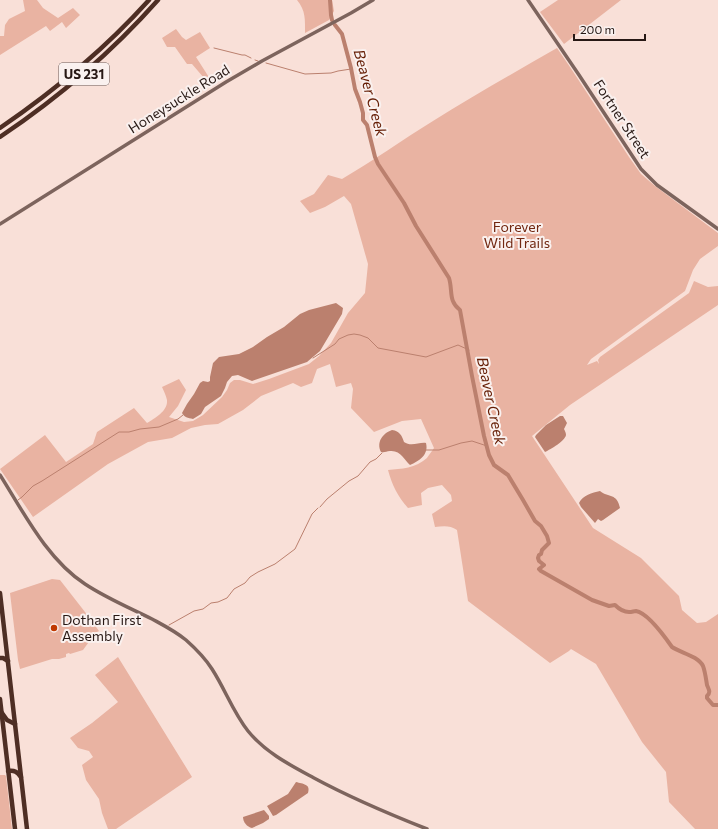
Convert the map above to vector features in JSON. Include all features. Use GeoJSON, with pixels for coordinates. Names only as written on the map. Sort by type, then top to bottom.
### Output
{"type":"FeatureCollection","features":[{"type":"Feature","properties":{"kind":"highway","name":"US 231"},"geometry":{"type":"LineString","coordinates":[[0,128],[34,104],[80,67],[148,0]]}},
{"type":"Feature","properties":{"kind":"highway","name":"US 231"},"geometry":{"type":"LineString","coordinates":[[0,137],[52,100],[84,73],[118,42],[158,0]]}},
{"type":"Feature","properties":{"kind":"highway"},"geometry":{"type":"LineString","coordinates":[[0,593],[14,716],[11,724],[4,731]]}},
{"type":"Feature","properties":{"kind":"highway"},"geometry":{"type":"LineString","coordinates":[[0,658],[8,661]]}},
{"type":"Feature","properties":{"kind":"highway"},"geometry":{"type":"LineString","coordinates":[[0,698],[16,828]]}},
{"type":"Feature","properties":{"kind":"highway"},"geometry":{"type":"LineString","coordinates":[[2,712],[16,733],[27,829]]}},
{"type":"Feature","properties":{"kind":"highway"},"geometry":{"type":"LineString","coordinates":[[3,722],[11,724]]}},
{"type":"Feature","properties":{"kind":"highway"},"geometry":{"type":"LineString","coordinates":[[8,771],[17,772],[21,777]]}},
{"type":"Feature","properties":{"kind":"street","name":"Honeysuckle Road"},"geometry":{"type":"LineString","coordinates":[[0,224],[226,82],[268,57],[347,16],[373,0]]}},
{"type":"Feature","properties":{"kind":"street","name":"Fortner Street"},"geometry":{"type":"LineString","coordinates":[[528,0],[641,169],[657,185],[718,229]]}},
{"type":"Feature","properties":{"kind":"street"},"geometry":{"type":"LineString","coordinates":[[0,476],[50,552],[70,572],[94,589],[176,633],[185,639],[198,652],[212,669],[243,724],[252,736],[264,747],[291,766],[338,791],[427,829]]}},
{"type":"Feature","properties":{"kind":"green space"},"geometry":{"type":"Polygon","coordinates":[[[23,0],[37,0],[43,8],[58,18],[73,8],[80,15],[66,28],[62,22],[50,31],[46,26],[0,55],[0,36],[4,36],[5,25],[9,19],[25,11],[23,0]]]}},
{"type":"Feature","properties":{"kind":"green space"},"geometry":{"type":"Polygon","coordinates":[[[297,0],[332,0],[334,11],[329,20],[305,33],[305,20],[300,4],[297,0]]]}},
{"type":"Feature","properties":{"kind":"green space"},"geometry":{"type":"Polygon","coordinates":[[[558,0],[621,0],[564,44],[540,12],[558,0]]]}},
{"type":"Feature","properties":{"kind":"green space"},"geometry":{"type":"Polygon","coordinates":[[[176,29],[186,40],[200,32],[210,48],[196,57],[212,82],[212,85],[208,87],[204,78],[192,64],[187,64],[175,47],[167,47],[162,38],[176,29]]]}},
{"type":"Feature","properties":{"kind":"green space","name":"Forever Wild Trails"},"geometry":{"type":"Polygon","coordinates":[[[557,48],[641,174],[718,233],[718,246],[700,259],[693,270],[685,291],[591,359],[587,365],[597,361],[599,364],[598,360],[600,357],[689,293],[694,281],[708,287],[718,286],[718,305],[570,405],[532,436],[593,528],[641,558],[679,596],[682,610],[697,623],[706,622],[718,614],[718,829],[695,829],[669,802],[666,772],[642,742],[596,664],[571,649],[550,663],[468,601],[457,530],[444,526],[435,527],[432,514],[452,501],[451,495],[442,485],[428,488],[421,493],[422,505],[408,508],[401,500],[391,481],[388,470],[418,464],[427,458],[434,448],[421,419],[402,421],[374,432],[351,408],[353,389],[351,383],[336,387],[330,364],[317,369],[312,383],[301,387],[293,383],[261,396],[243,410],[218,424],[191,428],[172,438],[148,442],[108,464],[33,517],[0,469],[45,435],[66,462],[93,444],[97,432],[134,408],[147,423],[160,414],[167,404],[162,387],[179,379],[186,390],[178,406],[169,417],[184,422],[193,421],[203,415],[222,397],[230,383],[234,380],[240,380],[253,384],[309,364],[331,343],[348,313],[365,293],[368,264],[351,204],[344,196],[325,207],[310,213],[300,201],[314,194],[328,175],[342,179],[421,128],[557,48]]]}},
{"type":"Feature","properties":{"kind":"green space"},"geometry":{"type":"Polygon","coordinates":[[[52,579],[60,580],[99,631],[83,650],[66,654],[66,657],[52,659],[20,669],[10,593],[52,579]]]}},
{"type":"Feature","properties":{"kind":"green space"},"geometry":{"type":"Polygon","coordinates":[[[118,657],[192,777],[116,829],[108,829],[99,799],[86,780],[82,765],[93,757],[89,751],[78,748],[70,738],[118,702],[95,675],[118,657]]]}},
{"type":"Feature","properties":{"kind":"green space"},"geometry":{"type":"Polygon","coordinates":[[[0,775],[6,776],[12,829],[0,829],[0,775]]]}},
{"type":"Feature","properties":{"kind":"shaded area"},"geometry":{"type":"Polygon","coordinates":[[[336,303],[343,308],[342,314],[320,351],[307,362],[252,381],[238,375],[232,376],[227,382],[221,396],[205,407],[201,414],[193,419],[186,417],[182,413],[200,383],[203,381],[210,381],[213,363],[219,357],[239,354],[253,347],[284,327],[300,314],[336,303]]]}},
{"type":"Feature","properties":{"kind":"shaded area"},"geometry":{"type":"Polygon","coordinates":[[[560,416],[563,416],[567,423],[564,429],[566,434],[565,437],[557,445],[545,452],[535,437],[546,425],[560,416]]]}},
{"type":"Feature","properties":{"kind":"shaded area"},"geometry":{"type":"Polygon","coordinates":[[[392,430],[399,433],[404,442],[412,444],[426,443],[427,447],[425,454],[417,462],[410,465],[397,452],[381,452],[379,445],[381,438],[392,430]]]}},
{"type":"Feature","properties":{"kind":"shaded area"},"geometry":{"type":"Polygon","coordinates":[[[600,491],[615,498],[619,503],[620,508],[601,521],[598,519],[595,523],[579,503],[585,496],[600,491]]]}},
{"type":"Feature","properties":{"kind":"shaded area"},"geometry":{"type":"Polygon","coordinates":[[[296,782],[307,786],[309,790],[308,793],[273,816],[267,806],[288,794],[296,782]]]}},
{"type":"Feature","properties":{"kind":"shaded area"},"geometry":{"type":"Polygon","coordinates":[[[264,810],[269,816],[269,819],[252,828],[248,827],[243,817],[264,810]]]}},
{"type":"Feature","properties":{"kind":"waterway","name":"Beaver Creek"},"geometry":{"type":"LineString","coordinates":[[330,0],[332,20]]}},
{"type":"Feature","properties":{"kind":"waterway","name":"Beaver Creek"},"geometry":{"type":"LineString","coordinates":[[335,25],[342,34],[355,89],[363,113],[363,120],[367,125],[378,164],[404,203],[416,226],[449,278],[452,299],[456,307],[460,310],[489,455],[494,465],[508,475],[535,521],[541,526],[547,536],[549,543],[542,550],[538,558],[544,565],[539,569],[592,600],[609,606],[615,605],[625,611],[636,611],[646,616],[656,626],[672,647],[693,657],[701,663],[704,668],[709,691],[707,698],[713,705],[718,705]]}},
{"type":"Feature","properties":{"kind":"waterway"},"geometry":{"type":"LineString","coordinates":[[214,48],[245,55],[251,58]]}},
{"type":"Feature","properties":{"kind":"waterway"},"geometry":{"type":"LineString","coordinates":[[266,63],[305,74],[331,73],[351,69]]}},
{"type":"Feature","properties":{"kind":"waterway"},"geometry":{"type":"LineString","coordinates":[[313,358],[335,344],[339,339],[354,334],[368,338],[378,348],[426,357],[458,345],[469,350]]}},
{"type":"Feature","properties":{"kind":"waterway"},"geometry":{"type":"LineString","coordinates":[[18,500],[33,486],[119,432],[129,432],[159,427],[178,419],[183,415]]}},
{"type":"Feature","properties":{"kind":"waterway"},"geometry":{"type":"LineString","coordinates":[[426,450],[439,450],[472,441],[487,446]]}},
{"type":"Feature","properties":{"kind":"waterway"},"geometry":{"type":"LineString","coordinates":[[320,507],[327,499],[349,481],[358,476],[370,462],[382,453]]}},
{"type":"Feature","properties":{"kind":"waterway"},"geometry":{"type":"LineString","coordinates":[[169,625],[194,611],[203,609],[211,603],[227,598],[234,589],[245,583],[250,577],[275,564],[295,549],[312,514],[318,508]]}},
{"type":"Feature","properties":{"kind":"place","name":"Dothan First Assembly"},"geometry":{"type":"Point","coordinates":[54,628]}}]}
